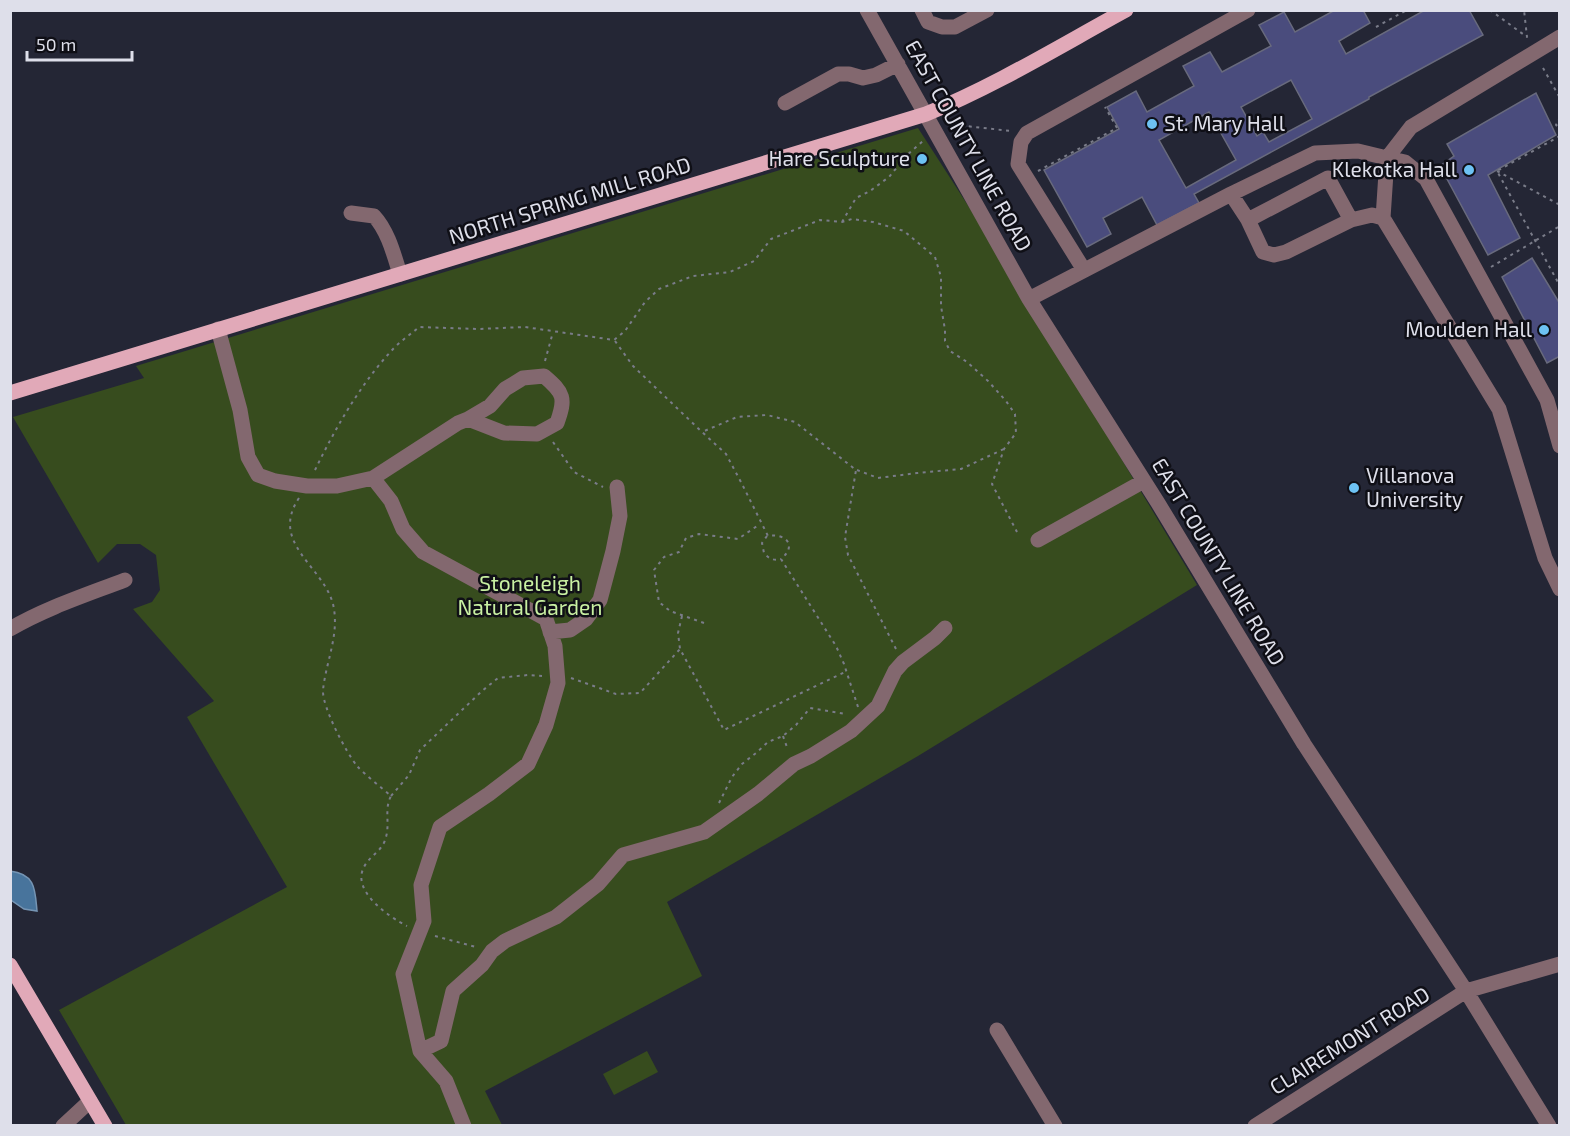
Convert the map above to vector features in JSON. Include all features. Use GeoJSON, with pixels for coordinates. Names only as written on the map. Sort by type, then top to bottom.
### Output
{"type":"FeatureCollection","features":[{"type":"Feature","properties":{"kind":"main road","name":"NORTH SPRING MILL ROAD"},"geometry":{"type":"LineString","coordinates":[[10,393],[926,114],[951,104],[1126,10]]}},
{"type":"Feature","properties":{"kind":"main road"},"geometry":{"type":"LineString","coordinates":[[10,965],[105,1125]]}},
{"type":"Feature","properties":{"kind":"street","name":"EAST COUNTY LINE ROAD"},"geometry":{"type":"LineString","coordinates":[[867,10],[1029,299],[1144,481],[1304,744],[1466,991],[1549,1125]]}},
{"type":"Feature","properties":{"kind":"street"},"geometry":{"type":"LineString","coordinates":[[922,10],[928,22],[942,27],[955,27],[987,10]]}},
{"type":"Feature","properties":{"kind":"street"},"geometry":{"type":"LineString","coordinates":[[1084,270],[1017,164],[1021,142],[1027,133],[1248,10]]}},
{"type":"Feature","properties":{"kind":"street"},"geometry":{"type":"LineString","coordinates":[[1560,37],[1411,127],[1388,158],[1383,218],[1499,409],[1545,558],[1560,589]]}},
{"type":"Feature","properties":{"kind":"street"},"geometry":{"type":"LineString","coordinates":[[785,103],[838,74],[863,78],[876,75],[898,64]]}},
{"type":"Feature","properties":{"kind":"street"},"geometry":{"type":"LineString","coordinates":[[1029,299],[1315,153],[1358,151],[1405,162],[1426,179],[1547,400],[1560,446]]}},
{"type":"Feature","properties":{"kind":"street"},"geometry":{"type":"LineString","coordinates":[[1248,220],[1328,178],[1351,220]]}},
{"type":"Feature","properties":{"kind":"street"},"geometry":{"type":"LineString","coordinates":[[1231,194],[1248,220],[1263,252],[1274,255],[1286,252],[1351,220],[1372,215],[1383,218]]}},
{"type":"Feature","properties":{"kind":"street"},"geometry":{"type":"LineString","coordinates":[[351,213],[374,216],[380,223],[400,274]]}},
{"type":"Feature","properties":{"kind":"street"},"geometry":{"type":"LineString","coordinates":[[218,329],[240,410],[248,457],[258,475],[275,481],[307,486],[337,486],[373,478],[458,423],[490,406],[505,389],[523,378],[544,376],[559,388],[563,406],[557,423],[537,434],[504,433],[468,419]]}},
{"type":"Feature","properties":{"kind":"street"},"geometry":{"type":"LineString","coordinates":[[373,478],[391,501],[403,529],[423,552],[546,619],[555,646],[558,682],[546,725],[528,764],[440,827],[421,885],[424,921],[403,974],[420,1052],[446,1081],[464,1125]]}},
{"type":"Feature","properties":{"kind":"street"},"geometry":{"type":"LineString","coordinates":[[1038,540],[1144,481]]}},
{"type":"Feature","properties":{"kind":"street"},"geometry":{"type":"LineString","coordinates":[[550,632],[570,630],[586,619],[600,600],[620,516],[614,489]]}},
{"type":"Feature","properties":{"kind":"street"},"geometry":{"type":"LineString","coordinates":[[10,628],[124,580]]}},
{"type":"Feature","properties":{"kind":"street"},"geometry":{"type":"LineString","coordinates":[[420,1052],[441,1041],[453,991],[482,965],[492,951],[505,941],[556,917],[598,884],[623,855],[704,832],[758,794],[794,764],[851,731],[861,717],[878,706],[895,671],[903,662],[945,628]]}},
{"type":"Feature","properties":{"kind":"street","name":"CLAIREMONT ROAD"},"geometry":{"type":"LineString","coordinates":[[1255,1125],[1466,991],[1560,964]]}},
{"type":"Feature","properties":{"kind":"street"},"geometry":{"type":"LineString","coordinates":[[997,1030],[1055,1125]]}},
{"type":"Feature","properties":{"kind":"street"},"geometry":{"type":"LineString","coordinates":[[63,1125],[90,1101]]}},
{"type":"Feature","properties":{"kind":"path"},"geometry":{"type":"LineString","coordinates":[[1376,27],[1407,10]]}},
{"type":"Feature","properties":{"kind":"path"},"geometry":{"type":"LineString","coordinates":[[1490,10],[1527,37],[1524,10]]}},
{"type":"Feature","properties":{"kind":"path"},"geometry":{"type":"LineString","coordinates":[[1543,68],[1560,98]]}},
{"type":"Feature","properties":{"kind":"path"},"geometry":{"type":"LineString","coordinates":[[1026,178],[1117,128],[1098,94]]}},
{"type":"Feature","properties":{"kind":"path"},"geometry":{"type":"LineString","coordinates":[[951,104],[966,126],[1027,133]]}},
{"type":"Feature","properties":{"kind":"path"},"geometry":{"type":"LineString","coordinates":[[1560,117],[1556,125],[1560,130]]}},
{"type":"Feature","properties":{"kind":"path"},"geometry":{"type":"LineString","coordinates":[[842,222],[856,198],[889,177],[908,155],[935,130]]}},
{"type":"Feature","properties":{"kind":"path"},"geometry":{"type":"LineString","coordinates":[[1497,171],[1560,136]]}},
{"type":"Feature","properties":{"kind":"path"},"geometry":{"type":"LineString","coordinates":[[1497,171],[1560,205]]}},
{"type":"Feature","properties":{"kind":"path"},"geometry":{"type":"LineString","coordinates":[[1497,171],[1560,286]]}},
{"type":"Feature","properties":{"kind":"path"},"geometry":{"type":"LineString","coordinates":[[614,340],[625,331],[645,302],[659,289],[693,276],[730,272],[754,261],[771,238],[820,220],[842,222],[852,219],[873,222],[903,231],[934,257],[941,277],[941,306],[945,341],[950,351],[967,362],[988,381],[1015,414],[1016,433],[1004,449],[992,484],[1017,532]]}},
{"type":"Feature","properties":{"kind":"path"},"geometry":{"type":"LineString","coordinates":[[1478,274],[1560,226]]}},
{"type":"Feature","properties":{"kind":"path"},"geometry":{"type":"LineString","coordinates":[[392,796],[357,766],[333,725],[323,693],[335,628],[333,603],[326,588],[296,548],[289,525],[290,515],[296,502],[307,486],[330,440],[370,378],[395,348],[419,327],[478,329],[525,327],[614,340],[633,366],[726,454],[768,536]]}},
{"type":"Feature","properties":{"kind":"path"},"geometry":{"type":"LineString","coordinates":[[544,376],[544,362],[553,332]]}},
{"type":"Feature","properties":{"kind":"path"},"geometry":{"type":"LineString","coordinates":[[702,432],[737,417],[767,415],[795,422],[856,470],[878,478],[917,472],[961,470],[1004,449]]}},
{"type":"Feature","properties":{"kind":"path"},"geometry":{"type":"LineString","coordinates":[[548,428],[551,438],[574,472],[595,484],[614,489]]}},
{"type":"Feature","properties":{"kind":"path"},"geometry":{"type":"LineString","coordinates":[[856,470],[845,537],[848,555],[903,662]]}},
{"type":"Feature","properties":{"kind":"path"},"geometry":{"type":"LineString","coordinates":[[704,623],[670,611],[659,602],[654,570],[664,557],[679,552],[686,538],[699,534],[738,539],[761,524]]}},
{"type":"Feature","properties":{"kind":"path"},"geometry":{"type":"LineString","coordinates":[[779,535],[786,538],[789,543],[789,549],[781,559],[771,559],[764,553],[762,543],[768,536],[779,535]]}},
{"type":"Feature","properties":{"kind":"path"},"geometry":{"type":"LineString","coordinates":[[718,804],[732,777],[742,764],[768,742],[783,736],[810,708],[861,717],[847,671],[836,646],[781,559]]}},
{"type":"Feature","properties":{"kind":"path"},"geometry":{"type":"LineString","coordinates":[[682,616],[678,633],[680,650],[724,730],[847,671]]}},
{"type":"Feature","properties":{"kind":"path"},"geometry":{"type":"LineString","coordinates":[[492,951],[420,932],[394,919],[374,903],[362,885],[363,868],[383,848],[387,835],[388,802],[409,775],[420,750],[482,690],[498,678],[528,675],[572,678],[616,694],[640,693],[680,650]]}},
{"type":"Feature","properties":{"kind":"green space","name":"Stoneleigh Natural Garden"},"geometry":{"type":"Polygon","coordinates":[[[918,128],[987,235],[1197,585],[918,756],[667,902],[702,976],[485,1091],[502,1125],[126,1125],[59,1010],[287,887],[187,717],[214,701],[133,609],[152,602],[160,590],[156,555],[140,544],[117,544],[98,563],[13,417],[144,378],[136,366],[918,128]]]}},
{"type":"Feature","properties":{"kind":"green space"},"geometry":{"type":"Polygon","coordinates":[[[647,1051],[658,1072],[614,1095],[603,1074],[647,1051]]]}},
{"type":"Feature","properties":{"kind":"water"},"geometry":{"type":"Polygon","coordinates":[[[10,871],[29,879],[34,890],[37,911],[24,909],[11,900],[10,871]]]}},
{"type":"Feature","properties":{"kind":"building","name":"St. Mary Hall"},"geometry":{"type":"Polygon","coordinates":[[[1335,10],[1363,10],[1370,23],[1339,41],[1346,54],[1425,10],[1469,10],[1483,35],[1194,194],[1199,203],[1157,225],[1142,197],[1103,218],[1111,234],[1087,247],[1044,170],[1119,129],[1107,107],[1136,91],[1147,112],[1194,86],[1183,66],[1210,52],[1222,72],[1271,46],[1259,25],[1284,12],[1295,32],[1335,10]],[[1291,80],[1241,107],[1257,136],[1263,132],[1269,142],[1312,119],[1291,80]],[[1209,112],[1159,140],[1186,188],[1236,160],[1209,112]]]}},
{"type":"Feature","properties":{"kind":"building","name":"Klekotka Hall"},"geometry":{"type":"Polygon","coordinates":[[[1536,93],[1556,135],[1488,175],[1520,238],[1488,255],[1440,166],[1454,156],[1447,144],[1536,93]]]}},
{"type":"Feature","properties":{"kind":"building","name":"Moulden Hall"},"geometry":{"type":"Polygon","coordinates":[[[1532,258],[1560,304],[1560,356],[1547,363],[1502,277],[1532,258]]]}},
{"type":"Feature","properties":{"kind":"place","name":"St. Mary Hall"},"geometry":{"type":"Point","coordinates":[1152,124]}},
{"type":"Feature","properties":{"kind":"place","name":"Hare Sculpture"},"geometry":{"type":"Point","coordinates":[922,159]}},
{"type":"Feature","properties":{"kind":"place","name":"Klekotka Hall"},"geometry":{"type":"Point","coordinates":[1469,170]}},
{"type":"Feature","properties":{"kind":"place","name":"Moulden Hall"},"geometry":{"type":"Point","coordinates":[1544,330]}},
{"type":"Feature","properties":{"kind":"place","name":"Villanova University"},"geometry":{"type":"Point","coordinates":[1354,488]}}]}
